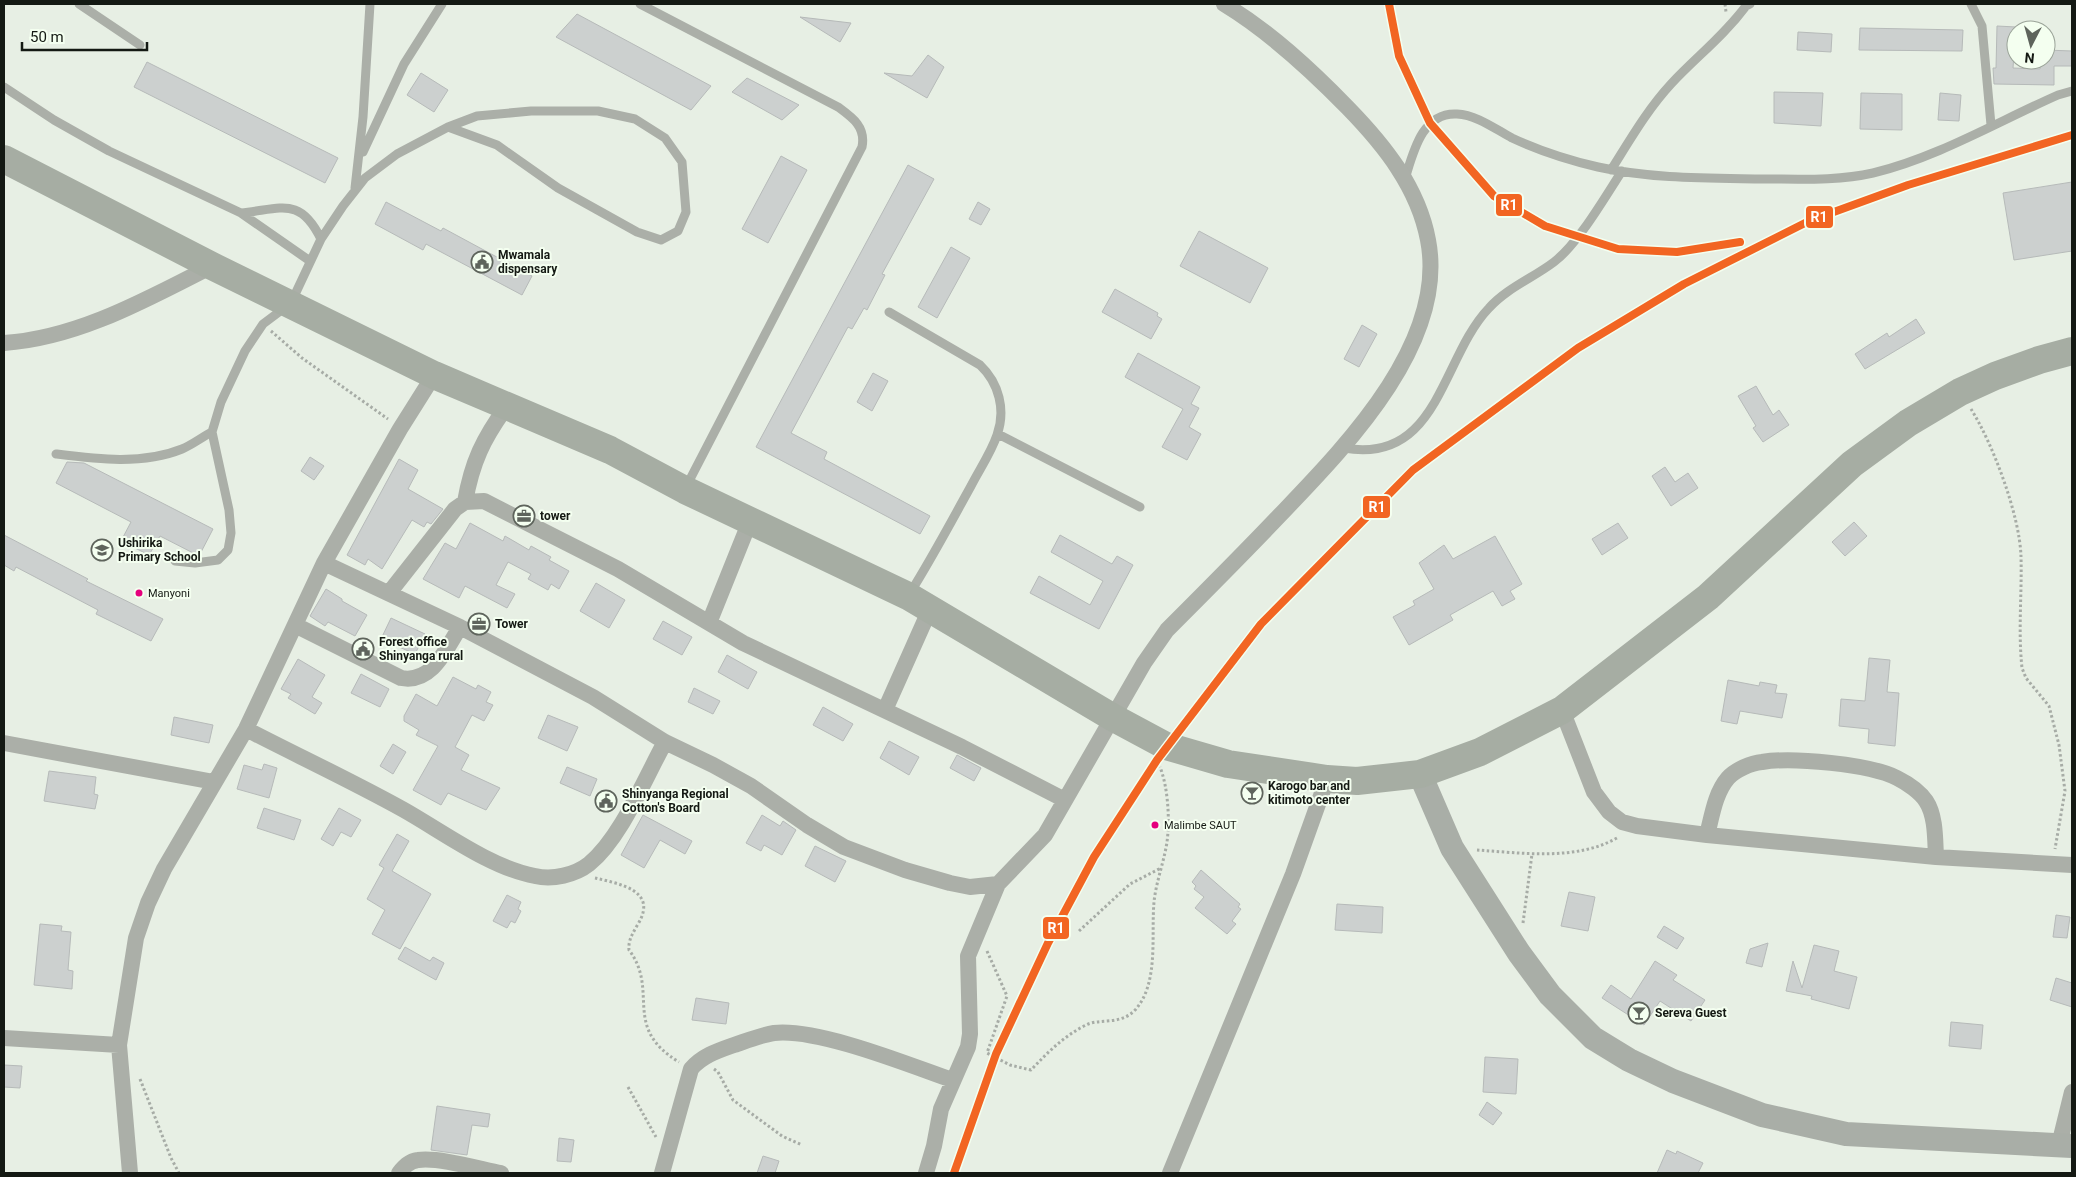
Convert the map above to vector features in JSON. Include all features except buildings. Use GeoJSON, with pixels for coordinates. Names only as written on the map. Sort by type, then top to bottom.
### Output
{"type":"FeatureCollection","features":[{"type":"Feature","properties":{"kind":"highway"},"geometry":{"type":"LineString","coordinates":[[4,159],[212,266],[291,303],[434,375],[610,450],[685,490],[919,602],[1112,717],[1166,746],[1228,764],[1327,779],[1357,781],[1420,774],[1480,752],[1562,710],[1708,597],[1852,464],[1908,423],[1960,392],[2039,360],[2072,351]]}},
{"type":"Feature","properties":{"kind":"street"},"geometry":{"type":"LineString","coordinates":[[926,1173],[941,1108],[968,1047],[970,1034],[968,956],[998,884],[1046,835],[1144,662],[1167,630],[1344,448],[1389,384],[1412,344],[1425,308],[1430,264],[1429,242],[1418,205],[1405,179],[1374,134],[1326,86],[1254,22],[1224,4]]}},
{"type":"Feature","properties":{"kind":"street"},"geometry":{"type":"LineString","coordinates":[[4,343],[21,342],[74,328],[142,302],[212,266]]}},
{"type":"Feature","properties":{"kind":"street"},"geometry":{"type":"LineString","coordinates":[[130,1173],[119,1045],[136,938],[148,903],[164,869],[246,729],[324,563],[400,428],[434,375]]}},
{"type":"Feature","properties":{"kind":"street"},"geometry":{"type":"LineString","coordinates":[[465,502],[471,472],[482,444],[507,406]]}},
{"type":"Feature","properties":{"kind":"street"},"geometry":{"type":"LineString","coordinates":[[389,593],[455,509],[465,502],[484,501],[645,584],[743,643],[885,710],[1065,800]]}},
{"type":"Feature","properties":{"kind":"street"},"geometry":{"type":"LineString","coordinates":[[709,623],[750,521]]}},
{"type":"Feature","properties":{"kind":"street"},"geometry":{"type":"LineString","coordinates":[[324,563],[460,627],[593,697],[665,742],[751,786],[807,825],[844,847],[904,870],[950,883],[970,887],[998,884]]}},
{"type":"Feature","properties":{"kind":"street"},"geometry":{"type":"LineString","coordinates":[[885,710],[919,602]]}},
{"type":"Feature","properties":{"kind":"street"},"geometry":{"type":"LineString","coordinates":[[295,625],[401,678],[410,680],[419,678],[429,672],[460,627]]}},
{"type":"Feature","properties":{"kind":"street"},"geometry":{"type":"LineString","coordinates":[[1562,710],[1594,792],[1609,812],[1622,822],[1638,826],[1707,835],[1936,857],[2072,865]]}},
{"type":"Feature","properties":{"kind":"street"},"geometry":{"type":"LineString","coordinates":[[246,729],[403,809],[504,867],[536,876],[562,876],[573,873],[589,864],[604,848],[632,805],[665,742]]}},
{"type":"Feature","properties":{"kind":"street"},"geometry":{"type":"LineString","coordinates":[[4,743],[214,782]]}},
{"type":"Feature","properties":{"kind":"street"},"geometry":{"type":"LineString","coordinates":[[1707,835],[1716,802],[1729,777],[1746,767],[1761,762],[1809,761],[1871,770],[1897,778],[1920,793],[1932,812],[1936,857]]}},
{"type":"Feature","properties":{"kind":"street"},"geometry":{"type":"LineString","coordinates":[[1420,774],[1452,848],[1519,953],[1550,995],[1594,1038],[1628,1060],[1720,1101],[1762,1115],[1846,1134],[2066,1146],[2072,1092]]}},
{"type":"Feature","properties":{"kind":"street"},"geometry":{"type":"LineString","coordinates":[[1170,1173],[1293,874],[1327,779]]}},
{"type":"Feature","properties":{"kind":"street"},"geometry":{"type":"LineString","coordinates":[[662,1173],[694,1064],[719,1050],[774,1033],[806,1035],[849,1046],[952,1080]]}},
{"type":"Feature","properties":{"kind":"street"},"geometry":{"type":"LineString","coordinates":[[4,1038],[119,1045]]}},
{"type":"Feature","properties":{"kind":"street"},"geometry":{"type":"LineString","coordinates":[[399,1173],[406,1164],[419,1160],[452,1163],[501,1173]]}},
{"type":"Feature","properties":{"kind":"lane"},"geometry":{"type":"LineString","coordinates":[[79,4],[140,45]]}},
{"type":"Feature","properties":{"kind":"lane"},"geometry":{"type":"LineString","coordinates":[[355,189],[360,159],[370,4]]}},
{"type":"Feature","properties":{"kind":"lane"},"geometry":{"type":"LineString","coordinates":[[360,159],[404,64],[442,4]]}},
{"type":"Feature","properties":{"kind":"lane"},"geometry":{"type":"LineString","coordinates":[[640,4],[838,107],[852,117],[861,128],[864,138],[862,147],[685,490]]}},
{"type":"Feature","properties":{"kind":"lane"},"geometry":{"type":"LineString","coordinates":[[1611,170],[1654,104],[1673,82],[1728,30],[1746,6],[1750,4]]}},
{"type":"Feature","properties":{"kind":"lane"},"geometry":{"type":"LineString","coordinates":[[1971,4],[1982,26],[1991,125]]}},
{"type":"Feature","properties":{"kind":"lane"},"geometry":{"type":"LineString","coordinates":[[4,87],[54,120],[109,151],[241,213],[310,261]]}},
{"type":"Feature","properties":{"kind":"lane"},"geometry":{"type":"LineString","coordinates":[[1405,179],[1415,144],[1430,123],[1442,116],[1457,114],[1476,118],[1557,157],[1611,170],[1650,175],[1815,179],[1873,173],[1935,152],[2058,95],[2072,91]]}},
{"type":"Feature","properties":{"kind":"lane"},"geometry":{"type":"LineString","coordinates":[[175,561],[194,563],[218,560],[224,556],[230,542],[229,510],[212,432],[221,402],[241,359],[263,324],[291,303],[321,239],[355,189],[365,178],[397,154],[448,127],[477,116],[531,111],[598,111],[634,118],[665,138],[682,162],[686,212],[678,231],[661,240],[637,232],[558,188],[497,145],[448,127]]}},
{"type":"Feature","properties":{"kind":"lane"},"geometry":{"type":"LineString","coordinates":[[1344,448],[1361,451],[1377,450],[1402,439],[1420,425],[1441,393],[1474,324],[1506,293],[1556,261],[1576,237],[1622,171]]}},
{"type":"Feature","properties":{"kind":"lane"},"geometry":{"type":"LineString","coordinates":[[241,213],[293,208],[305,213],[313,222],[321,239]]}},
{"type":"Feature","properties":{"kind":"lane"},"geometry":{"type":"LineString","coordinates":[[889,312],[980,365],[990,374],[1000,398],[998,434],[938,547],[919,602]]}},
{"type":"Feature","properties":{"kind":"lane"},"geometry":{"type":"LineString","coordinates":[[56,454],[95,459],[144,457],[181,449],[212,432]]}},
{"type":"Feature","properties":{"kind":"lane"},"geometry":{"type":"LineString","coordinates":[[998,434],[1140,507]]}},
{"type":"Feature","properties":{"kind":"path"},"geometry":{"type":"LineString","coordinates":[[263,324],[302,358],[400,428]]}},
{"type":"Feature","properties":{"kind":"path"},"geometry":{"type":"LineString","coordinates":[[1960,392],[1990,443],[2018,532],[2022,558],[2022,668],[2026,678],[2052,712],[2065,784],[2053,864]]}},
{"type":"Feature","properties":{"kind":"path"},"geometry":{"type":"LineString","coordinates":[[976,933],[999,976],[1007,996],[987,1053],[1010,1065],[1031,1070],[1068,1034],[1089,1023],[1120,1019],[1135,1011],[1144,997],[1150,976],[1155,897],[1167,841],[1166,803],[1161,770],[1150,736]]}},
{"type":"Feature","properties":{"kind":"path"},"geometry":{"type":"LineString","coordinates":[[1452,848],[1532,854],[1580,851],[1604,845],[1638,826]]}},
{"type":"Feature","properties":{"kind":"path"},"geometry":{"type":"LineString","coordinates":[[1519,953],[1532,854]]}},
{"type":"Feature","properties":{"kind":"path"},"geometry":{"type":"LineString","coordinates":[[1079,930],[1130,884],[1161,867]]}},
{"type":"Feature","properties":{"kind":"path"},"geometry":{"type":"LineString","coordinates":[[573,873],[614,882],[633,890],[642,898],[645,905],[643,914],[628,945],[642,975],[642,1005],[656,1046],[694,1064],[718,1072],[733,1100],[744,1110],[782,1136],[802,1144]]}},
{"type":"Feature","properties":{"kind":"path"},"geometry":{"type":"LineString","coordinates":[[119,1045],[133,1061],[157,1126],[179,1173]]}},
{"type":"Feature","properties":{"kind":"path"},"geometry":{"type":"LineString","coordinates":[[628,1087],[668,1157]]}},
{"type":"Feature","properties":{"kind":"transit line","name":"R1"},"geometry":{"type":"LineString","coordinates":[[1389,4],[1399,56],[1430,123],[1494,196],[1545,226],[1618,249],[1677,252],[1740,242]]}},
{"type":"Feature","properties":{"kind":"transit line","name":"R1"},"geometry":{"type":"LineString","coordinates":[[954,1173],[996,1054],[1048,943],[1094,857],[1157,760],[1261,624],[1413,470],[1578,348],[1684,284],[1809,221],[1908,185],[2072,135]]}},
{"type":"Feature","properties":{"kind":"place","name":"Mwamala dispensary"},"geometry":{"type":"Point","coordinates":[482,262]}},
{"type":"Feature","properties":{"kind":"place","name":"tower"},"geometry":{"type":"Point","coordinates":[524,516]}},
{"type":"Feature","properties":{"kind":"place","name":"Ushirika Primary School"},"geometry":{"type":"Point","coordinates":[102,550]}},
{"type":"Feature","properties":{"kind":"place","name":"Manyoni"},"geometry":{"type":"Point","coordinates":[139,593]}},
{"type":"Feature","properties":{"kind":"place","name":"Tower"},"geometry":{"type":"Point","coordinates":[479,624]}},
{"type":"Feature","properties":{"kind":"place","name":"Forest office Shinyanga rural"},"geometry":{"type":"Point","coordinates":[363,649]}},
{"type":"Feature","properties":{"kind":"place","name":"Karogo bar and kitimoto center"},"geometry":{"type":"Point","coordinates":[1252,793]}},
{"type":"Feature","properties":{"kind":"place","name":"Shinyanga Regional Cotton's Board"},"geometry":{"type":"Point","coordinates":[606,801]}},
{"type":"Feature","properties":{"kind":"place","name":"Malimbe SAUT"},"geometry":{"type":"Point","coordinates":[1155,825]}},
{"type":"Feature","properties":{"kind":"place","name":"Sereva Guest"},"geometry":{"type":"Point","coordinates":[1639,1013]}}]}
